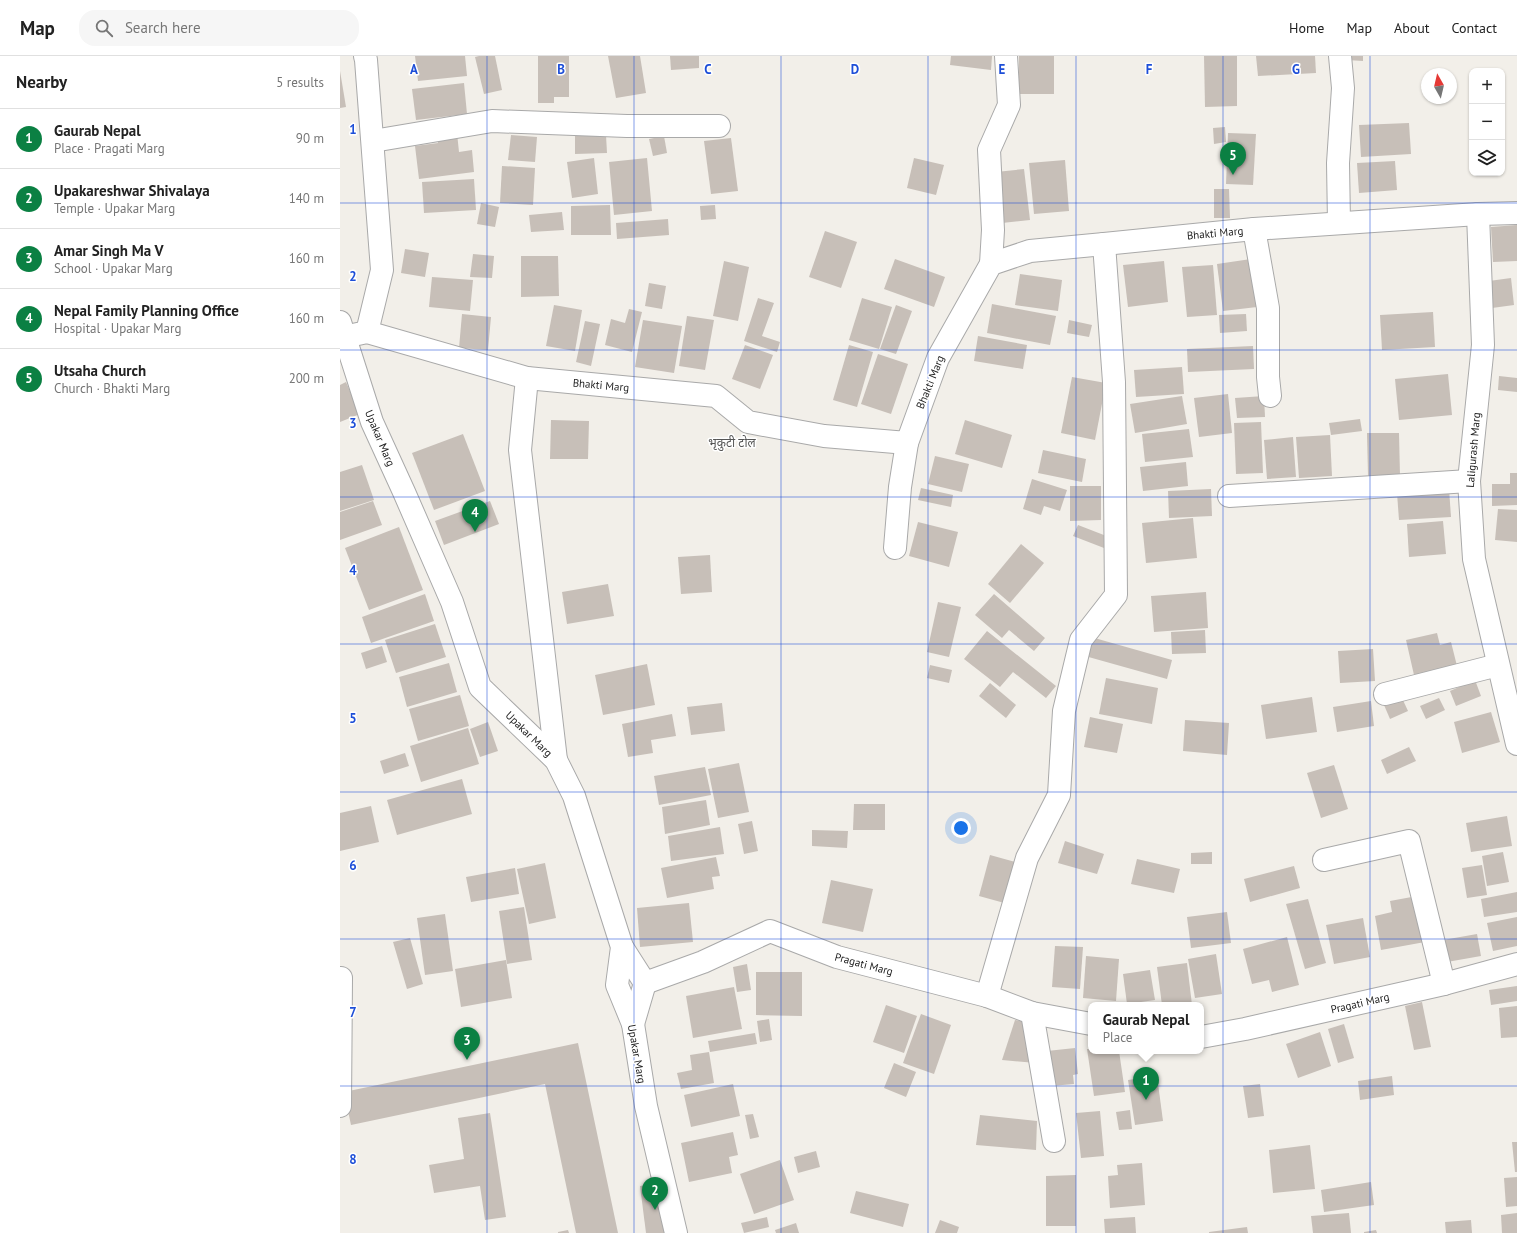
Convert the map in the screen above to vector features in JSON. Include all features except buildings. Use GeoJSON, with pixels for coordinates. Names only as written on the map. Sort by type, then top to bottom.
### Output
{"type":"FeatureCollection","features":[{"type":"Feature","properties":{"kind":"street"},"geometry":{"type":"LineString","coordinates":[[343,329],[368,332],[382,270],[373,141],[365,56]]}},
{"type":"Feature","properties":{"kind":"street"},"geometry":{"type":"LineString","coordinates":[[991,264],[993,230],[989,150],[1009,105],[1006,56]]}},
{"type":"Feature","properties":{"kind":"street"},"geometry":{"type":"LineString","coordinates":[[1339,223],[1338,162],[1343,88],[1340,56]]}},
{"type":"Feature","properties":{"kind":"street"},"geometry":{"type":"LineString","coordinates":[[373,141],[492,121],[627,126],[719,126]]}},
{"type":"Feature","properties":{"kind":"street"},"geometry":{"type":"LineString","coordinates":[[1478,214],[1517,213]]}},
{"type":"Feature","properties":{"kind":"street","name":"Bhakti Marg"},"geometry":{"type":"LineString","coordinates":[[368,332],[527,378],[716,396],[748,422],[824,436],[907,443],[938,358],[991,264],[1030,251],[1254,229],[1478,214]]}},
{"type":"Feature","properties":{"kind":"street","name":"Laligurash Marg"},"geometry":{"type":"LineString","coordinates":[[1478,214],[1483,345],[1469,481],[1474,559],[1517,744]]}},
{"type":"Feature","properties":{"kind":"street"},"geometry":{"type":"LineString","coordinates":[[1254,229],[1268,308],[1268,377],[1270,396]]}},
{"type":"Feature","properties":{"kind":"street"},"geometry":{"type":"LineString","coordinates":[[987,996],[1028,858],[1059,795],[1064,711],[1081,640],[1116,595],[1114,382],[1104,244]]}},
{"type":"Feature","properties":{"kind":"street","name":"Upakar Marg"},"geometry":{"type":"LineString","coordinates":[[343,329],[372,422],[452,602],[480,687],[556,760],[574,796],[622,947],[616,985],[633,1024],[646,1106],[676,1233]]}},
{"type":"Feature","properties":{"kind":"street"},"geometry":{"type":"LineString","coordinates":[[527,378],[520,450],[556,760]]}},
{"type":"Feature","properties":{"kind":"street"},"geometry":{"type":"LineString","coordinates":[[895,548],[900,487],[907,443]]}},
{"type":"Feature","properties":{"kind":"street"},"geometry":{"type":"LineString","coordinates":[[1229,496],[1469,481]]}},
{"type":"Feature","properties":{"kind":"street"},"geometry":{"type":"LineString","coordinates":[[1384,694],[1498,665]]}},
{"type":"Feature","properties":{"kind":"street"},"geometry":{"type":"LineString","coordinates":[[1324,860],[1409,841],[1444,984]]}},
{"type":"Feature","properties":{"kind":"street","name":"Pragati Marg"},"geometry":{"type":"LineString","coordinates":[[646,983],[703,962],[770,931],[837,957],[987,996],[1032,1014],[1088,1023]]}},
{"type":"Feature","properties":{"kind":"street"},"geometry":{"type":"LineString","coordinates":[[622,947],[646,983],[633,1024]]}},
{"type":"Feature","properties":{"kind":"street","name":"Pragati Marg"},"geometry":{"type":"LineString","coordinates":[[1204,1037],[1245,1030],[1444,984],[1517,964]]}},
{"type":"Feature","properties":{"kind":"street"},"geometry":{"type":"LineString","coordinates":[[340,1106],[341,978]]}},
{"type":"Feature","properties":{"kind":"street"},"geometry":{"type":"LineString","coordinates":[[1032,1014],[1054,1141]]}},
{"type":"Feature","properties":{"kind":"place","name":"Utsaha Church"},"geometry":{"type":"Point","coordinates":[1233,175]}},
{"type":"Feature","properties":{"kind":"place","name":"Nepal Family Planning Office"},"geometry":{"type":"Point","coordinates":[475,532]}},
{"type":"Feature","properties":{"kind":"place","name":"Amar Singh Ma V"},"geometry":{"type":"Point","coordinates":[467,1060]}},
{"type":"Feature","properties":{"kind":"place","name":"Gaurab Nepal"},"geometry":{"type":"Point","coordinates":[1146,1100]}},
{"type":"Feature","properties":{"kind":"place","name":"Upakareshwar Shivalaya"},"geometry":{"type":"Point","coordinates":[655,1210]}},
{"type":"Feature","properties":{"kind":"district","name":"भृकुटी टोल"},"geometry":{"type":"Point","coordinates":[732,442]}}]}
